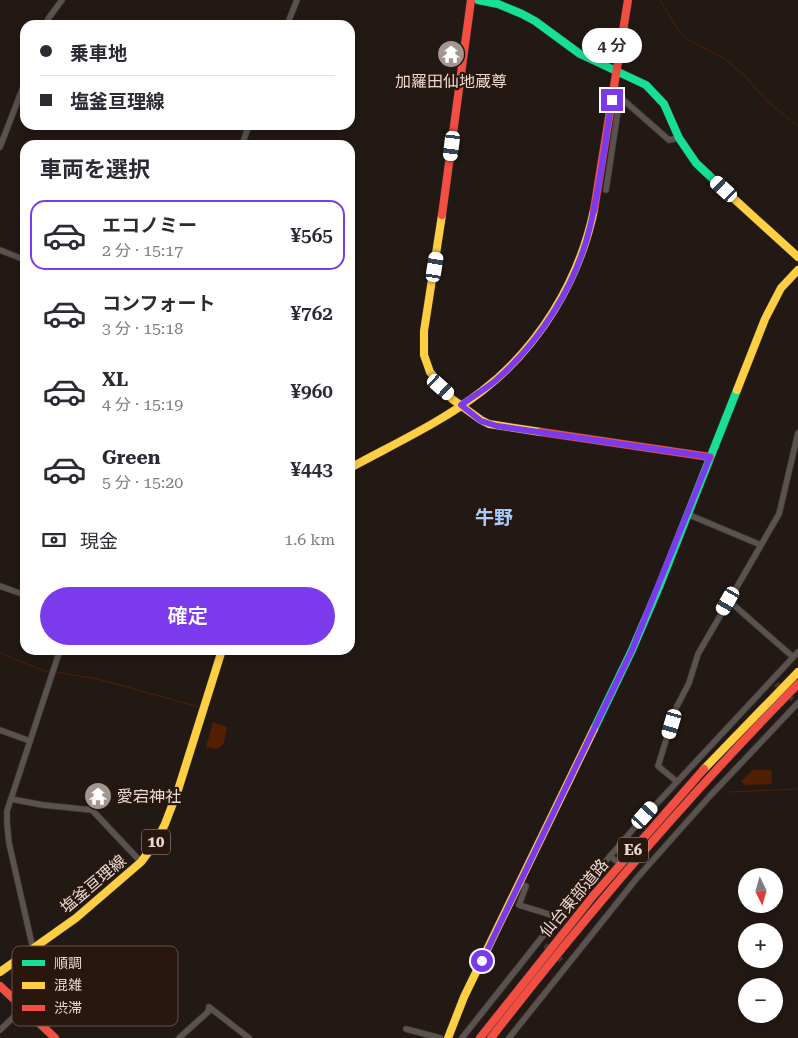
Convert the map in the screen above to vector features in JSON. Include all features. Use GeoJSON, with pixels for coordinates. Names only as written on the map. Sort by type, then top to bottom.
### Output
{"type":"FeatureCollection","features":[{"type":"Feature","properties":{"kind":"main road"},"geometry":{"type":"LineString","coordinates":[[471,0],[444,205],[424,331],[423,350],[431,375],[441,387],[481,421],[497,426],[710,457]]}},
{"type":"Feature","properties":{"kind":"main road"},"geometry":{"type":"LineString","coordinates":[[478,0],[498,4],[522,14],[535,21],[580,54],[646,85],[664,104],[679,138],[699,167],[798,257]]}},
{"type":"Feature","properties":{"kind":"main road"},"geometry":{"type":"LineString","coordinates":[[355,465],[461,405],[495,381],[527,348],[545,324],[564,293],[576,268],[590,228],[628,0]]}},
{"type":"Feature","properties":{"kind":"main road"},"geometry":{"type":"LineString","coordinates":[[448,1038],[453,1022],[632,650],[659,587],[686,514],[765,319],[781,288],[798,270]]}},
{"type":"Feature","properties":{"kind":"main road","name":"塩釜亘理線"},"geometry":{"type":"LineString","coordinates":[[37,946],[76,918],[127,875],[141,862],[156,842],[173,804],[220,655]]}},
{"type":"Feature","properties":{"kind":"main road","name":"仙台東部道路"},"geometry":{"type":"LineString","coordinates":[[480,1038],[545,954],[638,844],[715,759],[798,672]]}},
{"type":"Feature","properties":{"kind":"main road","name":"仙台東部道路"},"geometry":{"type":"LineString","coordinates":[[491,1038],[558,952],[648,846],[798,684]]}},
{"type":"Feature","properties":{"kind":"main road","name":"塩釜亘理線"},"geometry":{"type":"LineString","coordinates":[[0,972],[12,964]]}},
{"type":"Feature","properties":{"kind":"main road"},"geometry":{"type":"LineString","coordinates":[[0,986],[12,996]]}},
{"type":"Feature","properties":{"kind":"main road"},"geometry":{"type":"LineString","coordinates":[[43,1026],[55,1038]]}},
{"type":"Feature","properties":{"kind":"street"},"geometry":{"type":"LineString","coordinates":[[48,20],[62,0]]}},
{"type":"Feature","properties":{"kind":"street"},"geometry":{"type":"LineString","coordinates":[[289,20],[297,0]]}},
{"type":"Feature","properties":{"kind":"street"},"geometry":{"type":"LineString","coordinates":[[0,147],[20,95]]}},
{"type":"Feature","properties":{"kind":"street"},"geometry":{"type":"LineString","coordinates":[[606,190],[620,97],[669,140],[679,138]]}},
{"type":"Feature","properties":{"kind":"street"},"geometry":{"type":"LineString","coordinates":[[0,250],[20,258]]}},
{"type":"Feature","properties":{"kind":"street"},"geometry":{"type":"LineString","coordinates":[[676,781],[658,766],[676,708],[689,683],[698,654],[779,514],[798,433]]}},
{"type":"Feature","properties":{"kind":"street"},"geometry":{"type":"LineString","coordinates":[[790,466],[797,468]]}},
{"type":"Feature","properties":{"kind":"street"},"geometry":{"type":"LineString","coordinates":[[686,514],[760,545]]}},
{"type":"Feature","properties":{"kind":"street"},"geometry":{"type":"LineString","coordinates":[[0,586],[20,593]]}},
{"type":"Feature","properties":{"kind":"street"},"geometry":{"type":"LineString","coordinates":[[728,600],[793,657]]}},
{"type":"Feature","properties":{"kind":"street"},"geometry":{"type":"LineString","coordinates":[[462,1038],[558,917],[610,856],[676,781],[773,682],[798,652]]}},
{"type":"Feature","properties":{"kind":"street"},"geometry":{"type":"LineString","coordinates":[[32,946],[9,843],[7,811],[58,655]]}},
{"type":"Feature","properties":{"kind":"street"},"geometry":{"type":"LineString","coordinates":[[509,1038],[564,962],[634,876],[796,702]]}},
{"type":"Feature","properties":{"kind":"street"},"geometry":{"type":"LineString","coordinates":[[0,730],[30,741]]}},
{"type":"Feature","properties":{"kind":"street"},"geometry":{"type":"LineString","coordinates":[[11,799],[43,805],[92,810],[141,862]]}},
{"type":"Feature","properties":{"kind":"street"},"geometry":{"type":"LineString","coordinates":[[610,856],[616,861]]}},
{"type":"Feature","properties":{"kind":"street"},"geometry":{"type":"LineString","coordinates":[[520,884],[526,886],[519,905],[558,917]]}},
{"type":"Feature","properties":{"kind":"street"},"geometry":{"type":"LineString","coordinates":[[539,941],[545,945]]}},
{"type":"Feature","properties":{"kind":"street"},"geometry":{"type":"LineString","coordinates":[[180,1038],[208,1012],[209,1007],[249,1038]]}},
{"type":"Feature","properties":{"kind":"street"},"geometry":{"type":"LineString","coordinates":[[0,1030],[12,1018]]}},
{"type":"Feature","properties":{"kind":"street"},"geometry":{"type":"LineString","coordinates":[[406,1029],[440,1038]]}},
{"type":"Feature","properties":{"kind":"shaded area"},"geometry":{"type":"Polygon","coordinates":[[[213,722],[227,727],[222,745],[217,749],[206,747],[213,722]]]}},
{"type":"Feature","properties":{"kind":"shaded area"},"geometry":{"type":"Polygon","coordinates":[[[753,770],[771,770],[772,784],[745,785],[741,781],[753,770]]]}},
{"type":"Feature","properties":{"kind":"waterway"},"geometry":{"type":"LineString","coordinates":[[660,0],[680,33],[687,39],[725,59],[744,75],[766,100],[798,126]]}},
{"type":"Feature","properties":{"kind":"waterway"},"geometry":{"type":"LineString","coordinates":[[0,653],[51,672]]}},
{"type":"Feature","properties":{"kind":"waterway"},"geometry":{"type":"LineString","coordinates":[[55,672],[98,679],[199,707]]}},
{"type":"Feature","properties":{"kind":"waterway"},"geometry":{"type":"LineString","coordinates":[[730,792],[798,789]]}},
{"type":"Feature","properties":{"kind":"tunnel"},"geometry":{"type":"LineString","coordinates":[[776,684],[793,700]]}},
{"type":"Feature","properties":{"kind":"tunnel"},"geometry":{"type":"LineString","coordinates":[[545,945],[562,961]]}},
{"type":"Feature","properties":{"kind":"traffic: fast"},"geometry":{"type":"LineString","coordinates":[[478,0],[498,4],[522,14],[535,21],[580,54],[646,85],[664,104],[679,138],[696,163],[731,196]]}},
{"type":"Feature","properties":{"kind":"traffic: fast"},"geometry":{"type":"LineString","coordinates":[[594,729],[632,650],[659,587],[737,390]]}},
{"type":"Feature","properties":{"kind":"traffic: slow"},"geometry":{"type":"LineString","coordinates":[[731,196],[798,257]]}},
{"type":"Feature","properties":{"kind":"traffic: slow"},"geometry":{"type":"LineString","coordinates":[[355,465],[451,413],[503,374],[539,333],[554,311],[578,262],[594,210]]}},
{"type":"Feature","properties":{"kind":"traffic: slow"},"geometry":{"type":"LineString","coordinates":[[442,215],[424,331],[424,355],[430,372],[452,399],[481,420],[489,424],[541,432]]}},
{"type":"Feature","properties":{"kind":"traffic: slow"},"geometry":{"type":"LineString","coordinates":[[737,390],[765,319],[781,288],[798,270]]}},
{"type":"Feature","properties":{"kind":"traffic: slow"},"geometry":{"type":"LineString","coordinates":[[37,946],[76,918],[141,862],[156,842],[178,790],[220,655]]}},
{"type":"Feature","properties":{"kind":"traffic: slow"},"geometry":{"type":"LineString","coordinates":[[704,769],[798,672]]}},
{"type":"Feature","properties":{"kind":"traffic: slow"},"geometry":{"type":"LineString","coordinates":[[448,1038],[464,997],[594,729]]}},
{"type":"Feature","properties":{"kind":"traffic: slow"},"geometry":{"type":"LineString","coordinates":[[0,972],[12,963]]}},
{"type":"Feature","properties":{"kind":"traffic: jam"},"geometry":{"type":"LineString","coordinates":[[442,215],[471,0]]}},
{"type":"Feature","properties":{"kind":"traffic: jam"},"geometry":{"type":"LineString","coordinates":[[594,210],[628,0]]}},
{"type":"Feature","properties":{"kind":"traffic: jam"},"geometry":{"type":"LineString","coordinates":[[541,432],[710,457]]}},
{"type":"Feature","properties":{"kind":"traffic: jam"},"geometry":{"type":"LineString","coordinates":[[491,1038],[639,856],[717,769],[798,684]]}},
{"type":"Feature","properties":{"kind":"traffic: jam"},"geometry":{"type":"LineString","coordinates":[[480,1038],[593,896],[704,769]]}},
{"type":"Feature","properties":{"kind":"traffic: jam"},"geometry":{"type":"LineString","coordinates":[[0,986],[12,997]]}},
{"type":"Feature","properties":{"kind":"traffic: jam"},"geometry":{"type":"LineString","coordinates":[[42,1026],[55,1038]]}},
{"type":"Feature","properties":{"kind":"place","name":"加羅田仙地蔵尊"},"geometry":{"type":"Point","coordinates":[451,54]}},
{"type":"Feature","properties":{"kind":"place","name":"愛宕神社"},"geometry":{"type":"Point","coordinates":[98,796]}},
{"type":"Feature","properties":{"kind":"district","name":"牛野"},"geometry":{"type":"Point","coordinates":[494,517]}},
{"type":"Feature","properties":{"kind":"route"},"geometry":{"type":"LineString","coordinates":[[482,961],[632,650],[710,457],[497,426],[481,421],[461,405],[495,381],[527,348],[545,324],[564,293],[576,268],[590,228],[612,100]]}}]}
